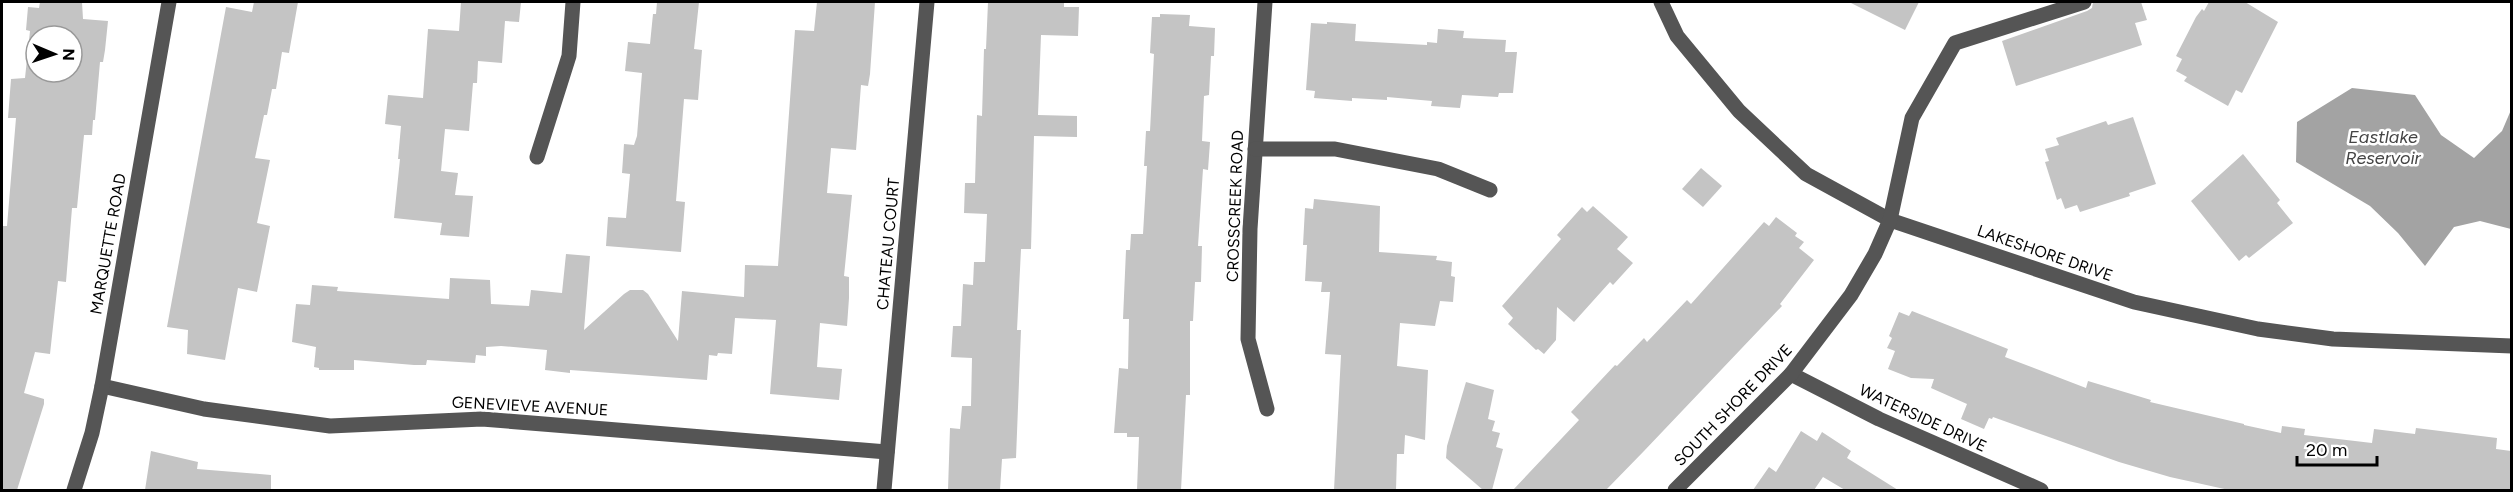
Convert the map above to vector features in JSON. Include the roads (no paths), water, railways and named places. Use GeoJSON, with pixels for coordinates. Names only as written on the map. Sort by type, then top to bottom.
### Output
{"type":"FeatureCollection","features":[{"type":"Feature","properties":{"kind":"street","name":"MARQUETTE ROAD"},"geometry":{"type":"LineString","coordinates":[[74,490],[92,433],[102,386],[169,2]]}},
{"type":"Feature","properties":{"kind":"street"},"geometry":{"type":"LineString","coordinates":[[537,157],[569,56],[573,2]]}},
{"type":"Feature","properties":{"kind":"street","name":"CHATEAU COURT"},"geometry":{"type":"LineString","coordinates":[[884,490],[927,2]]}},
{"type":"Feature","properties":{"kind":"street","name":"CROSSCREEK ROAD"},"geometry":{"type":"LineString","coordinates":[[1265,2],[1255,149],[1248,339],[1267,409]]}},
{"type":"Feature","properties":{"kind":"street","name":"LAKESHORE DRIVE"},"geometry":{"type":"LineString","coordinates":[[1661,2],[1677,36],[1739,111],[1806,174],[1890,220],[2134,302],[2258,329],[2332,339],[2511,346]]}},
{"type":"Feature","properties":{"kind":"street","name":"SOUTH SHORE DRIVE"},"geometry":{"type":"LineString","coordinates":[[1675,490],[1791,374],[1851,295],[1875,254],[1890,220],[1912,118],[1955,43],[2084,2]]}},
{"type":"Feature","properties":{"kind":"street"},"geometry":{"type":"LineString","coordinates":[[1255,149],[1335,148],[1438,169],[1490,190]]}},
{"type":"Feature","properties":{"kind":"street","name":"WATERSIDE DRIVE"},"geometry":{"type":"LineString","coordinates":[[1791,374],[1879,419],[2041,490]]}},
{"type":"Feature","properties":{"kind":"street","name":"GENEVIEVE AVENUE"},"geometry":{"type":"LineString","coordinates":[[102,386],[204,409],[330,426],[482,419],[887,452]]}},
{"type":"Feature","properties":{"kind":"water","name":"Eastlake Reservoir"},"geometry":{"type":"Polygon","coordinates":[[[2352,88],[2415,95],[2441,135],[2474,158],[2502,131],[2511,110],[2511,229],[2480,221],[2454,227],[2425,266],[2398,233],[2370,206],[2296,162],[2297,122],[2352,88]]]}}]}
